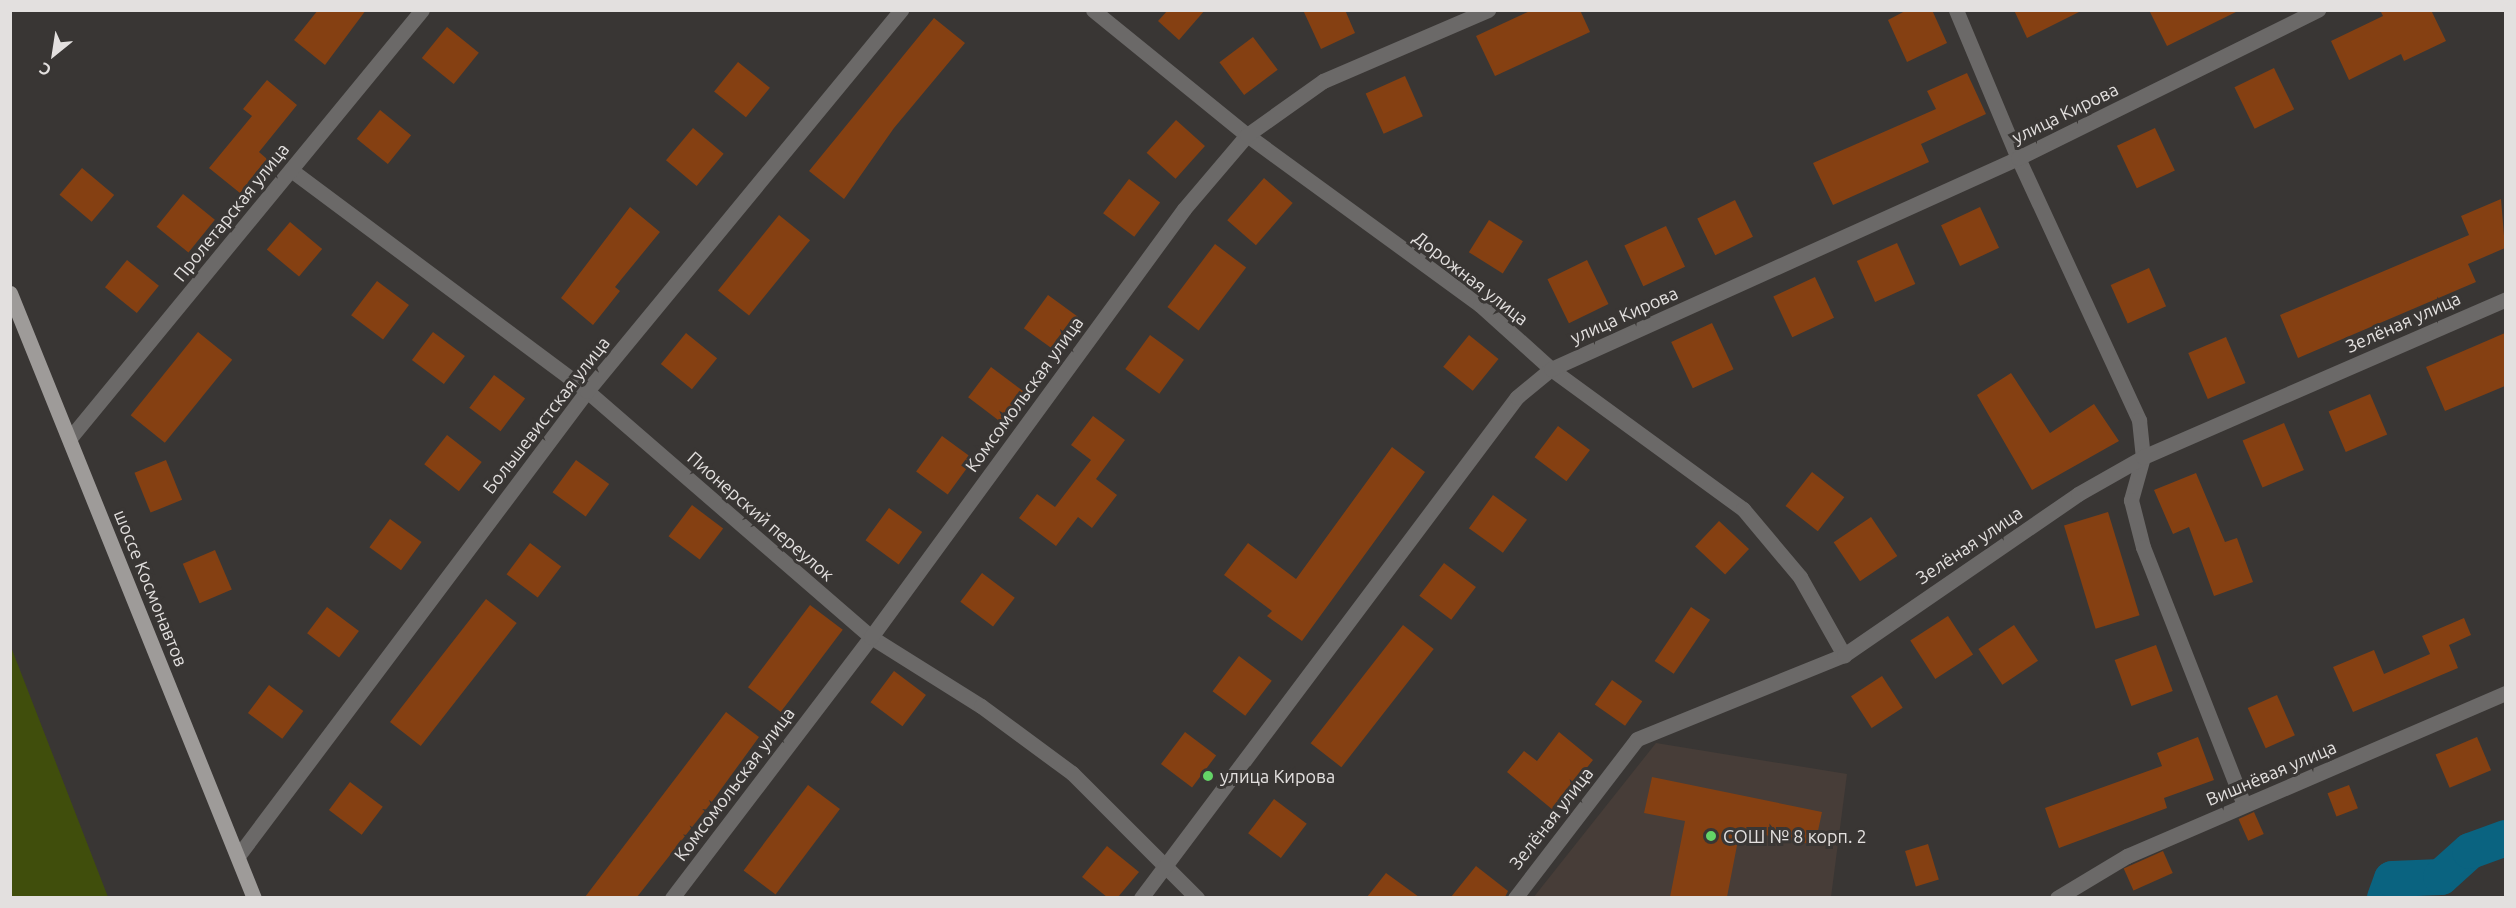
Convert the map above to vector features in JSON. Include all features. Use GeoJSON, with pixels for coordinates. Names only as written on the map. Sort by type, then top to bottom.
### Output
{"type":"FeatureCollection","features":[{"type":"Feature","properties":{"kind":"main road","name":"шоссе Космонавтов"},"geometry":{"type":"LineString","coordinates":[[10,293],[254,897]]}},
{"type":"Feature","properties":{"kind":"street","name":"Пролетарская улица"},"geometry":{"type":"LineString","coordinates":[[70,438],[422,10]]}},
{"type":"Feature","properties":{"kind":"street","name":"Большевистская улица"},"geometry":{"type":"LineString","coordinates":[[238,855],[587,391],[901,10]]}},
{"type":"Feature","properties":{"kind":"street","name":"Дорожная улица"},"geometry":{"type":"LineString","coordinates":[[1093,10],[1247,135],[1480,305],[1551,369],[1743,509],[1800,577],[1844,654]]}},
{"type":"Feature","properties":{"kind":"street","name":"Комсомольская улица"},"geometry":{"type":"LineString","coordinates":[[672,897],[871,638],[1184,209],[1247,135],[1323,81],[1488,10]]}},
{"type":"Feature","properties":{"kind":"street"},"geometry":{"type":"LineString","coordinates":[[1956,10],[2018,158],[2139,420],[2143,457],[2131,500],[2142,547],[2244,805]]}},
{"type":"Feature","properties":{"kind":"street","name":"улица Кирова"},"geometry":{"type":"LineString","coordinates":[[1141,897],[1517,398],[1551,369],[2018,158],[2318,10]]}},
{"type":"Feature","properties":{"kind":"street","name":"Пионерский переулок"},"geometry":{"type":"LineString","coordinates":[[291,170],[587,391],[871,638],[981,706],[1072,773],[1197,897]]}},
{"type":"Feature","properties":{"kind":"street","name":"Зелёная улица"},"geometry":{"type":"LineString","coordinates":[[1515,897],[1637,739],[1844,654],[2078,494],[2143,457],[2505,299]]}},
{"type":"Feature","properties":{"kind":"street","name":"Вишнёвая улица"},"geometry":{"type":"LineString","coordinates":[[2057,897],[2127,856],[2505,693]]}},
{"type":"Feature","properties":{"kind":"shaded area","name":"СОШ № 8 корп. 2"},"geometry":{"type":"Polygon","coordinates":[[[1656,743],[1847,774],[1831,897],[1533,898],[1656,743]]]}},
{"type":"Feature","properties":{"kind":"green space"},"geometry":{"type":"Polygon","coordinates":[[[11,647],[108,897],[11,897],[11,647]]]}},
{"type":"Feature","properties":{"kind":"building"},"geometry":{"type":"Polygon","coordinates":[[[318,10],[366,10],[325,65],[294,40],[318,10]]]}},
{"type":"Feature","properties":{"kind":"building"},"geometry":{"type":"Polygon","coordinates":[[[1168,10],[1205,10],[1179,40],[1158,21],[1168,10]]]}},
{"type":"Feature","properties":{"kind":"building"},"geometry":{"type":"Polygon","coordinates":[[[1303,10],[1345,10],[1355,33],[1321,49],[1303,10]]]}},
{"type":"Feature","properties":{"kind":"building"},"geometry":{"type":"Polygon","coordinates":[[[1532,10],[1580,10],[1590,32],[1495,76],[1476,36],[1532,10]]]}},
{"type":"Feature","properties":{"kind":"building"},"geometry":{"type":"Polygon","coordinates":[[[1907,10],[1932,10],[1947,43],[1907,62],[1888,20],[1907,10]]]}},
{"type":"Feature","properties":{"kind":"building"},"geometry":{"type":"Polygon","coordinates":[[[2014,10],[2083,10],[2027,38],[2014,10]]]}},
{"type":"Feature","properties":{"kind":"building"},"geometry":{"type":"Polygon","coordinates":[[[2149,10],[2240,10],[2167,46],[2149,10]]]}},
{"type":"Feature","properties":{"kind":"building"},"geometry":{"type":"Polygon","coordinates":[[[2380,10],[2431,10],[2446,41],[2404,61],[2401,54],[2349,80],[2331,41],[2383,16],[2380,10]]]}},
{"type":"Feature","properties":{"kind":"building"},"geometry":{"type":"Polygon","coordinates":[[[934,18],[965,43],[894,128],[844,199],[809,171],[934,18]]]}},
{"type":"Feature","properties":{"kind":"building"},"geometry":{"type":"Polygon","coordinates":[[[447,27],[479,53],[454,84],[422,58],[447,27]]]}},
{"type":"Feature","properties":{"kind":"building"},"geometry":{"type":"Polygon","coordinates":[[[1253,37],[1278,70],[1244,95],[1219,62],[1253,37]]]}},
{"type":"Feature","properties":{"kind":"building"},"geometry":{"type":"Polygon","coordinates":[[[738,62],[770,88],[746,117],[714,92],[738,62]]]}},
{"type":"Feature","properties":{"kind":"building"},"geometry":{"type":"Polygon","coordinates":[[[2274,68],[2294,109],[2255,129],[2234,87],[2274,68]]]}},
{"type":"Feature","properties":{"kind":"building"},"geometry":{"type":"Polygon","coordinates":[[[1967,73],[1986,114],[1921,144],[1929,162],[1833,205],[1813,163],[1936,109],[1927,91],[1967,73]]]}},
{"type":"Feature","properties":{"kind":"building"},"geometry":{"type":"Polygon","coordinates":[[[1405,76],[1423,116],[1384,134],[1366,93],[1405,76]]]}},
{"type":"Feature","properties":{"kind":"building"},"geometry":{"type":"Polygon","coordinates":[[[267,80],[297,105],[259,152],[267,159],[240,193],[209,168],[252,116],[243,109],[267,80]]]}},
{"type":"Feature","properties":{"kind":"building"},"geometry":{"type":"Polygon","coordinates":[[[380,110],[411,135],[388,164],[357,139],[380,110]]]}},
{"type":"Feature","properties":{"kind":"building"},"geometry":{"type":"Polygon","coordinates":[[[1176,120],[1205,146],[1176,179],[1147,153],[1176,120]]]}},
{"type":"Feature","properties":{"kind":"building"},"geometry":{"type":"Polygon","coordinates":[[[693,128],[724,154],[697,186],[666,160],[693,128]]]}},
{"type":"Feature","properties":{"kind":"building"},"geometry":{"type":"Polygon","coordinates":[[[2155,128],[2175,171],[2137,188],[2117,146],[2155,128]]]}},
{"type":"Feature","properties":{"kind":"building"},"geometry":{"type":"Polygon","coordinates":[[[82,168],[114,195],[92,222],[60,195],[82,168]]]}},
{"type":"Feature","properties":{"kind":"building"},"geometry":{"type":"Polygon","coordinates":[[[1264,178],[1293,203],[1256,245],[1227,220],[1264,178]]]}},
{"type":"Feature","properties":{"kind":"building"},"geometry":{"type":"Polygon","coordinates":[[[1129,179],[1160,202],[1134,237],[1103,213],[1129,179]]]}},
{"type":"Feature","properties":{"kind":"building"},"geometry":{"type":"Polygon","coordinates":[[[183,194],[215,220],[188,252],[157,227],[183,194]]]}},
{"type":"Feature","properties":{"kind":"building"},"geometry":{"type":"Polygon","coordinates":[[[2501,199],[2505,248],[2468,264],[2476,282],[2298,358],[2280,315],[2469,235],[2461,216],[2501,199]]]}},
{"type":"Feature","properties":{"kind":"building"},"geometry":{"type":"Polygon","coordinates":[[[1735,200],[1753,237],[1715,255],[1697,218],[1735,200]]]}},
{"type":"Feature","properties":{"kind":"building"},"geometry":{"type":"Polygon","coordinates":[[[630,207],[660,232],[615,287],[620,291],[593,325],[561,298],[630,207]]]}},
{"type":"Feature","properties":{"kind":"building"},"geometry":{"type":"Polygon","coordinates":[[[1980,207],[1999,248],[1960,266],[1941,225],[1980,207]]]}},
{"type":"Feature","properties":{"kind":"building"},"geometry":{"type":"Polygon","coordinates":[[[779,215],[810,240],[749,316],[718,290],[779,215]]]}},
{"type":"Feature","properties":{"kind":"building"},"geometry":{"type":"Polygon","coordinates":[[[1489,220],[1523,241],[1503,273],[1469,252],[1489,220]]]}},
{"type":"Feature","properties":{"kind":"building"},"geometry":{"type":"Polygon","coordinates":[[[290,222],[322,249],[299,277],[267,250],[290,222]]]}},
{"type":"Feature","properties":{"kind":"building"},"geometry":{"type":"Polygon","coordinates":[[[1666,226],[1685,267],[1643,286],[1624,245],[1666,226]]]}},
{"type":"Feature","properties":{"kind":"building"},"geometry":{"type":"Polygon","coordinates":[[[1897,243],[1915,284],[1875,302],[1857,261],[1897,243]]]}},
{"type":"Feature","properties":{"kind":"building"},"geometry":{"type":"Polygon","coordinates":[[[1215,244],[1246,267],[1199,331],[1167,307],[1215,244]]]}},
{"type":"Feature","properties":{"kind":"building"},"geometry":{"type":"Polygon","coordinates":[[[127,260],[159,286],[137,313],[105,287],[127,260]]]}},
{"type":"Feature","properties":{"kind":"building"},"geometry":{"type":"Polygon","coordinates":[[[1587,260],[1608,304],[1569,323],[1547,279],[1587,260]]]}},
{"type":"Feature","properties":{"kind":"building"},"geometry":{"type":"Polygon","coordinates":[[[2149,268],[2166,306],[2128,323],[2111,285],[2149,268]]]}},
{"type":"Feature","properties":{"kind":"building"},"geometry":{"type":"Polygon","coordinates":[[[1815,277],[1834,318],[1792,337],[1773,296],[1815,277]]]}},
{"type":"Feature","properties":{"kind":"building"},"geometry":{"type":"Polygon","coordinates":[[[377,281],[409,305],[383,339],[351,315],[377,281]]]}},
{"type":"Feature","properties":{"kind":"building"},"geometry":{"type":"Polygon","coordinates":[[[1048,295],[1082,320],[1058,353],[1024,328],[1048,295]]]}},
{"type":"Feature","properties":{"kind":"building"},"geometry":{"type":"Polygon","coordinates":[[[1712,323],[1734,369],[1693,388],[1671,342],[1712,323]]]}},
{"type":"Feature","properties":{"kind":"building"},"geometry":{"type":"Polygon","coordinates":[[[198,332],[232,360],[165,443],[131,415],[198,332]]]}},
{"type":"Feature","properties":{"kind":"building"},"geometry":{"type":"Polygon","coordinates":[[[433,332],[465,356],[444,384],[412,360],[433,332]]]}},
{"type":"Feature","properties":{"kind":"building"},"geometry":{"type":"Polygon","coordinates":[[[686,333],[717,358],[692,389],[661,364],[686,333]]]}},
{"type":"Feature","properties":{"kind":"building"},"geometry":{"type":"Polygon","coordinates":[[[2505,333],[2505,386],[2445,411],[2426,367],[2505,333]]]}},
{"type":"Feature","properties":{"kind":"building"},"geometry":{"type":"Polygon","coordinates":[[[1150,335],[1184,360],[1159,394],[1125,369],[1150,335]]]}},
{"type":"Feature","properties":{"kind":"building"},"geometry":{"type":"Polygon","coordinates":[[[1469,335],[1499,359],[1473,391],[1443,367],[1469,335]]]}},
{"type":"Feature","properties":{"kind":"building"},"geometry":{"type":"Polygon","coordinates":[[[2226,337],[2246,383],[2208,399],[2188,353],[2226,337]]]}},
{"type":"Feature","properties":{"kind":"building"},"geometry":{"type":"Polygon","coordinates":[[[991,367],[1023,391],[1000,421],[968,397],[991,367]]]}},
{"type":"Feature","properties":{"kind":"building"},"geometry":{"type":"Polygon","coordinates":[[[2011,373],[2050,433],[2094,404],[2119,441],[2032,490],[1977,395],[2011,373]]]}},
{"type":"Feature","properties":{"kind":"building"},"geometry":{"type":"Polygon","coordinates":[[[494,375],[525,398],[500,431],[469,408],[494,375]]]}},
{"type":"Feature","properties":{"kind":"building"},"geometry":{"type":"Polygon","coordinates":[[[2370,394],[2387,435],[2346,452],[2329,412],[2370,394]]]}},
{"type":"Feature","properties":{"kind":"building"},"geometry":{"type":"Polygon","coordinates":[[[1093,416],[1125,440],[1096,479],[1117,495],[1092,528],[1078,517],[1056,546],[1019,518],[1037,494],[1055,507],[1091,460],[1071,445],[1093,416]]]}},
{"type":"Feature","properties":{"kind":"building"},"geometry":{"type":"Polygon","coordinates":[[[2284,423],[2304,470],[2263,488],[2243,441],[2284,423]]]}},
{"type":"Feature","properties":{"kind":"building"},"geometry":{"type":"Polygon","coordinates":[[[1558,426],[1590,450],[1566,481],[1535,457],[1558,426]]]}},
{"type":"Feature","properties":{"kind":"building"},"geometry":{"type":"Polygon","coordinates":[[[447,435],[482,462],[459,491],[424,464],[447,435]]]}},
{"type":"Feature","properties":{"kind":"building"},"geometry":{"type":"Polygon","coordinates":[[[942,436],[974,459],[948,495],[916,472],[942,436]]]}},
{"type":"Feature","properties":{"kind":"building"},"geometry":{"type":"Polygon","coordinates":[[[1392,447],[1425,472],[1302,641],[1267,616],[1272,611],[1224,575],[1248,543],[1296,579],[1392,447]]]}},
{"type":"Feature","properties":{"kind":"building"},"geometry":{"type":"Polygon","coordinates":[[[166,460],[182,500],[151,513],[134,473],[166,460]]]}},
{"type":"Feature","properties":{"kind":"building"},"geometry":{"type":"Polygon","coordinates":[[[576,460],[609,484],[586,516],[552,492],[576,460]]]}},
{"type":"Feature","properties":{"kind":"building"},"geometry":{"type":"Polygon","coordinates":[[[1812,472],[1844,497],[1818,531],[1786,506],[1812,472]]]}},
{"type":"Feature","properties":{"kind":"building"},"geometry":{"type":"Polygon","coordinates":[[[2196,473],[2225,542],[2237,538],[2253,582],[2214,596],[2189,527],[2173,534],[2154,490],[2196,473]]]}},
{"type":"Feature","properties":{"kind":"building"},"geometry":{"type":"Polygon","coordinates":[[[1493,495],[1527,520],[1503,553],[1469,528],[1493,495]]]}},
{"type":"Feature","properties":{"kind":"building"},"geometry":{"type":"Polygon","coordinates":[[[692,505],[723,528],[700,560],[669,536],[692,505]]]}},
{"type":"Feature","properties":{"kind":"building"},"geometry":{"type":"Polygon","coordinates":[[[889,508],[922,532],[899,564],[865,540],[889,508]]]}},
{"type":"Feature","properties":{"kind":"building"},"geometry":{"type":"Polygon","coordinates":[[[2108,512],[2140,615],[2096,629],[2064,525],[2108,512]]]}},
{"type":"Feature","properties":{"kind":"building"},"geometry":{"type":"Polygon","coordinates":[[[1871,517],[1897,556],[1860,581],[1834,542],[1871,517]]]}},
{"type":"Feature","properties":{"kind":"building"},"geometry":{"type":"Polygon","coordinates":[[[390,519],[422,542],[401,570],[369,547],[390,519]]]}},
{"type":"Feature","properties":{"kind":"building"},"geometry":{"type":"Polygon","coordinates":[[[1719,521],[1749,549],[1725,575],[1695,547],[1719,521]]]}},
{"type":"Feature","properties":{"kind":"building"},"geometry":{"type":"Polygon","coordinates":[[[530,543],[561,566],[538,598],[507,574],[530,543]]]}},
{"type":"Feature","properties":{"kind":"building"},"geometry":{"type":"Polygon","coordinates":[[[215,550],[232,590],[200,603],[183,564],[215,550]]]}},
{"type":"Feature","properties":{"kind":"building"},"geometry":{"type":"Polygon","coordinates":[[[1444,563],[1476,587],[1451,620],[1419,596],[1444,563]]]}},
{"type":"Feature","properties":{"kind":"building"},"geometry":{"type":"Polygon","coordinates":[[[982,573],[1015,598],[993,626],[960,602],[982,573]]]}},
{"type":"Feature","properties":{"kind":"building"},"geometry":{"type":"Polygon","coordinates":[[[486,599],[517,623],[421,746],[390,722],[486,599]]]}},
{"type":"Feature","properties":{"kind":"building"},"geometry":{"type":"Polygon","coordinates":[[[810,605],[843,630],[781,712],[748,687],[810,605]]]}},
{"type":"Feature","properties":{"kind":"building"},"geometry":{"type":"Polygon","coordinates":[[[327,607],[359,631],[339,657],[307,633],[327,607]]]}},
{"type":"Feature","properties":{"kind":"building"},"geometry":{"type":"Polygon","coordinates":[[[1691,607],[1710,620],[1674,674],[1655,661],[1691,607]]]}},
{"type":"Feature","properties":{"kind":"building"},"geometry":{"type":"Polygon","coordinates":[[[1948,616],[1973,655],[1935,679],[1910,641],[1948,616]]]}},
{"type":"Feature","properties":{"kind":"building"},"geometry":{"type":"Polygon","coordinates":[[[2464,618],[2471,635],[2449,645],[2458,668],[2353,712],[2333,667],[2374,650],[2384,674],[2430,654],[2422,636],[2464,618]]]}},
{"type":"Feature","properties":{"kind":"building"},"geometry":{"type":"Polygon","coordinates":[[[1403,625],[1434,649],[1341,767],[1311,743],[1403,625]]]}},
{"type":"Feature","properties":{"kind":"building"},"geometry":{"type":"Polygon","coordinates":[[[2014,625],[2038,661],[2002,685],[1978,649],[2014,625]]]}},
{"type":"Feature","properties":{"kind":"building"},"geometry":{"type":"Polygon","coordinates":[[[2156,645],[2173,691],[2131,706],[2115,660],[2156,645]]]}},
{"type":"Feature","properties":{"kind":"building"},"geometry":{"type":"Polygon","coordinates":[[[1239,656],[1272,681],[1245,716],[1213,691],[1239,656]]]}},
{"type":"Feature","properties":{"kind":"building"},"geometry":{"type":"Polygon","coordinates":[[[894,671],[926,695],[902,726],[871,702],[894,671]]]}},
{"type":"Feature","properties":{"kind":"building"},"geometry":{"type":"Polygon","coordinates":[[[1882,676],[1903,708],[1872,728],[1851,696],[1882,676]]]}},
{"type":"Feature","properties":{"kind":"building"},"geometry":{"type":"Polygon","coordinates":[[[1612,680],[1642,701],[1625,726],[1595,705],[1612,680]]]}},
{"type":"Feature","properties":{"kind":"building"},"geometry":{"type":"Polygon","coordinates":[[[269,685],[303,711],[282,739],[248,713],[269,685]]]}},
{"type":"Feature","properties":{"kind":"building"},"geometry":{"type":"Polygon","coordinates":[[[2277,695],[2295,735],[2266,748],[2248,708],[2277,695]]]}},
{"type":"Feature","properties":{"kind":"building"},"geometry":{"type":"Polygon","coordinates":[[[726,712],[759,737],[711,803],[637,897],[585,897],[726,712]]]}},
{"type":"Feature","properties":{"kind":"building"},"geometry":{"type":"Polygon","coordinates":[[[1185,732],[1216,755],[1192,787],[1161,764],[1185,732]]]}},
{"type":"Feature","properties":{"kind":"building"},"geometry":{"type":"Polygon","coordinates":[[[1559,732],[1593,760],[1553,810],[1507,772],[1524,751],[1537,761],[1559,732]]]}},
{"type":"Feature","properties":{"kind":"building"},"geometry":{"type":"Polygon","coordinates":[[[2198,737],[2214,780],[2164,798],[2167,808],[2059,848],[2045,808],[2162,766],[2157,753],[2198,737]]]}},
{"type":"Feature","properties":{"kind":"building"},"geometry":{"type":"Polygon","coordinates":[[[2477,737],[2491,770],[2450,788],[2436,755],[2477,737]]]}},
{"type":"Feature","properties":{"kind":"building"},"geometry":{"type":"Polygon","coordinates":[[[1652,777],[1822,812],[1815,845],[1740,830],[1727,897],[1670,897],[1685,821],[1644,813],[1652,777]]]}},
{"type":"Feature","properties":{"kind":"building"},"geometry":{"type":"Polygon","coordinates":[[[350,782],[383,807],[362,835],[329,810],[350,782]]]}},
{"type":"Feature","properties":{"kind":"building"},"geometry":{"type":"Polygon","coordinates":[[[808,785],[840,809],[776,895],[744,870],[808,785]]]}},
{"type":"Feature","properties":{"kind":"building"},"geometry":{"type":"Polygon","coordinates":[[[2349,785],[2358,808],[2336,817],[2328,793],[2349,785]]]}},
{"type":"Feature","properties":{"kind":"building"},"geometry":{"type":"Polygon","coordinates":[[[1274,799],[1307,824],[1281,858],[1248,833],[1274,799]]]}},
{"type":"Feature","properties":{"kind":"building"},"geometry":{"type":"Polygon","coordinates":[[[2254,812],[2264,834],[2248,841],[2238,819],[2254,812]]]}},
{"type":"Feature","properties":{"kind":"building"},"geometry":{"type":"Polygon","coordinates":[[[1928,844],[1939,879],[1916,886],[1905,851],[1928,844]]]}},
{"type":"Feature","properties":{"kind":"building"},"geometry":{"type":"Polygon","coordinates":[[[1107,846],[1139,872],[1118,897],[1107,897],[1082,877],[1107,846]]]}},
{"type":"Feature","properties":{"kind":"building"},"geometry":{"type":"Polygon","coordinates":[[[2163,851],[2173,873],[2133,890],[2124,868],[2163,851]]]}},
{"type":"Feature","properties":{"kind":"building"},"geometry":{"type":"Polygon","coordinates":[[[1476,866],[1508,891],[1505,897],[1451,897],[1476,866]]]}},
{"type":"Feature","properties":{"kind":"building"},"geometry":{"type":"Polygon","coordinates":[[[1386,873],[1419,897],[1367,897],[1386,873]]]}},
{"type":"Feature","properties":{"kind":"waterway"},"geometry":{"type":"LineString","coordinates":[[2385,898],[2392,879],[2441,877],[2470,851],[2506,838]]}},
{"type":"Feature","properties":{"kind":"place","name":"улица Кирова"},"geometry":{"type":"Point","coordinates":[1208,776]}},
{"type":"Feature","properties":{"kind":"place","name":"СОШ № 8 корп. 2"},"geometry":{"type":"Point","coordinates":[1711,836]}}]}
